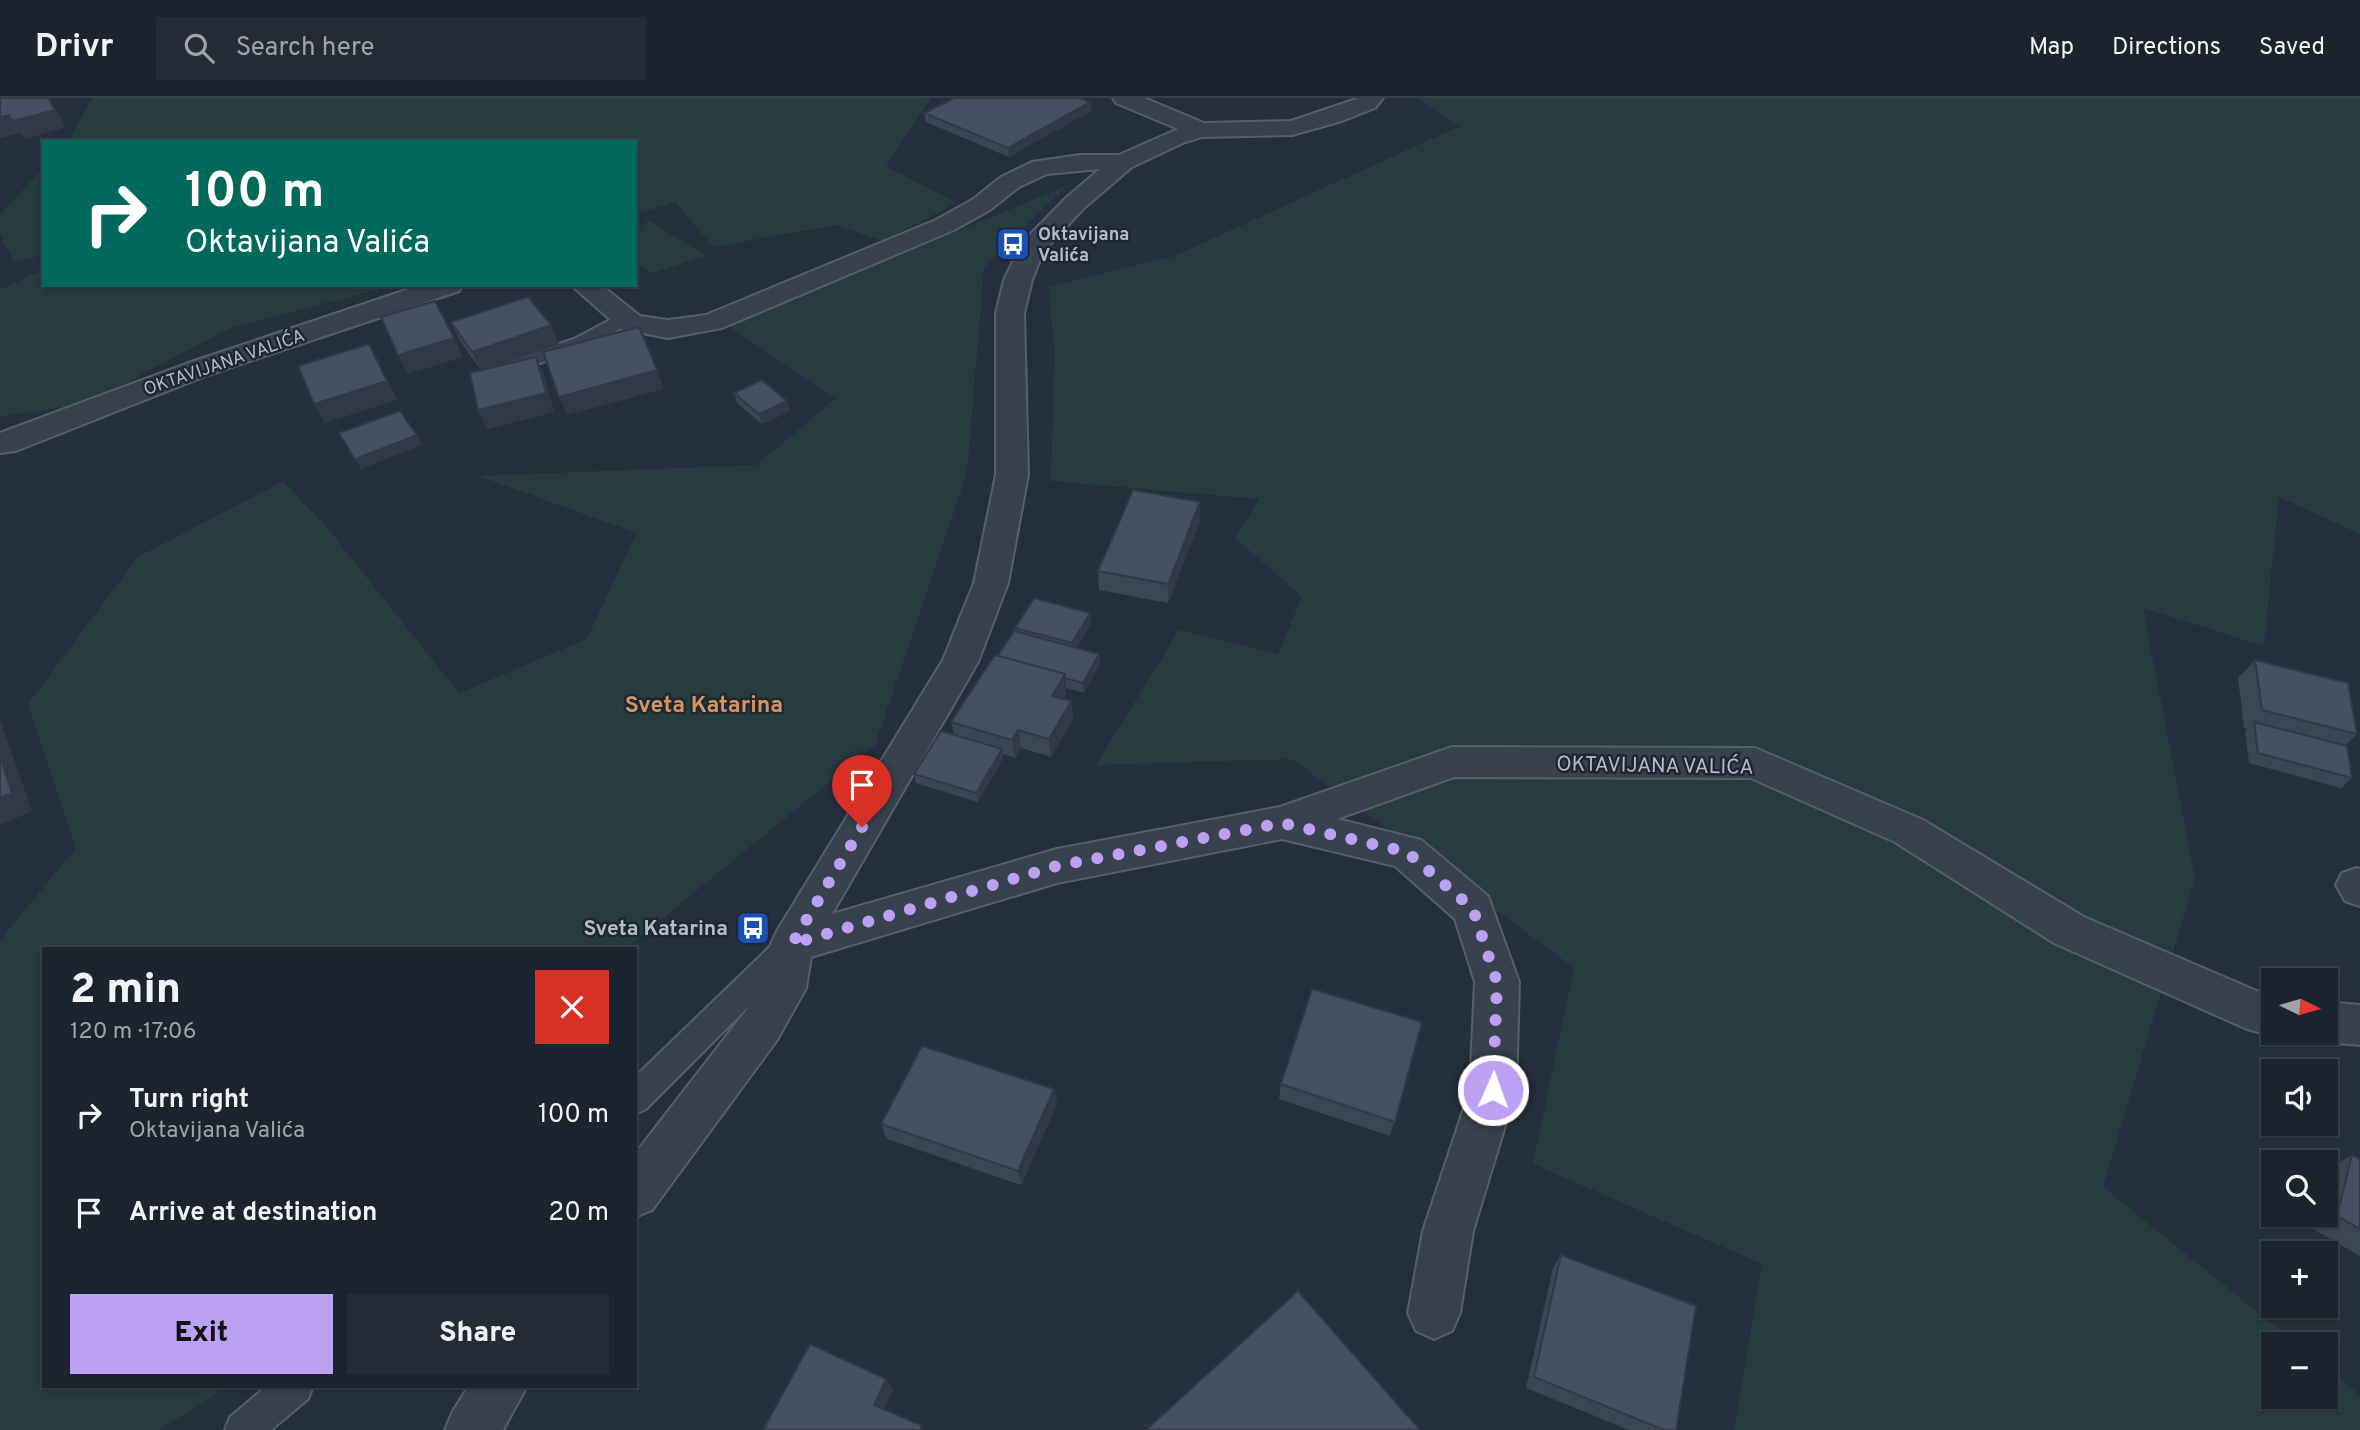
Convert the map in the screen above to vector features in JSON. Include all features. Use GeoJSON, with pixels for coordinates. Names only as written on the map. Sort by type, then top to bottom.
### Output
{"type":"FeatureCollection","features":[{"type":"Feature","properties":{"kind":"street"},"geometry":{"type":"LineString","coordinates":[[1124,98],[1201,130]]}},
{"type":"Feature","properties":{"kind":"street"},"geometry":{"type":"LineString","coordinates":[[637,1190],[761,1026],[784,988],[792,944],[960,662],[992,583],[1012,475],[1010,313],[1018,280],[1031,249],[1067,211],[1123,162],[1177,137],[1201,130],[1292,128],[1334,116],[1367,103],[1372,98]]}},
{"type":"Feature","properties":{"kind":"street"},"geometry":{"type":"LineString","coordinates":[[586,287],[631,323],[668,329],[712,322],[945,225],[981,205],[1010,182],[1041,167],[1080,162],[1123,162]]}},
{"type":"Feature","properties":{"kind":"street","name":"OKTAVIJANA VALIĆA"},"geometry":{"type":"LineString","coordinates":[[0,443],[5,444],[198,369],[443,287]]}},
{"type":"Feature","properties":{"kind":"street","name":"OKTAVIJANA VALIĆA"},"geometry":{"type":"LineString","coordinates":[[792,944],[1057,866],[1282,823],[1452,762],[1755,763],[1909,831],[2069,930],[2261,1014]]}},
{"type":"Feature","properties":{"kind":"street","name":"OKTAVIJANA VALIĆA"},"geometry":{"type":"LineString","coordinates":[[1282,823],[1407,852],[1473,909],[1497,982],[1493,1090],[1448,1231],[1434,1313]]}},
{"type":"Feature","properties":{"kind":"street"},"geometry":{"type":"LineString","coordinates":[[2338,1023],[2360,1025]]}},
{"type":"Feature","properties":{"kind":"street"},"geometry":{"type":"LineString","coordinates":[[472,1430],[499,1388]]}},
{"type":"Feature","properties":{"kind":"lane"},"geometry":{"type":"LineString","coordinates":[[502,369],[581,343],[625,318]]}},
{"type":"Feature","properties":{"kind":"lane"},"geometry":{"type":"LineString","coordinates":[[637,1097],[792,944]]}},
{"type":"Feature","properties":{"kind":"lane"},"geometry":{"type":"LineString","coordinates":[[243,1430],[293,1388]]}},
{"type":"Feature","properties":{"kind":"green space"},"geometry":{"type":"Polygon","coordinates":[[[93,98],[931,98],[886,166],[957,203],[883,241],[837,225],[713,247],[675,202],[637,213],[637,140],[68,140],[93,98]]]}},
{"type":"Feature","properties":{"kind":"green space"},"geometry":{"type":"Polygon","coordinates":[[[1416,98],[2360,98],[2360,534],[2279,497],[2264,646],[2143,608],[2195,878],[2103,1187],[2261,1315],[2261,1318],[2265,1318],[2282,1332],[2261,1332],[2261,1409],[2338,1409],[2338,1377],[2360,1395],[2360,1430],[1734,1430],[1762,1264],[1533,1164],[1574,968],[1292,759],[1096,765],[1179,630],[1278,654],[1302,597],[1235,538],[1259,499],[1051,481],[1055,349],[1048,287],[1174,256],[1460,126],[1416,98]]]}},
{"type":"Feature","properties":{"kind":"green space"},"geometry":{"type":"Polygon","coordinates":[[[42,169],[42,255],[14,262],[0,235],[0,215],[42,169]]]}},
{"type":"Feature","properties":{"kind":"green space"},"geometry":{"type":"Polygon","coordinates":[[[1068,185],[984,268],[967,473],[875,745],[627,947],[42,947],[42,1388],[227,1388],[158,1430],[0,1430],[0,940],[76,848],[28,704],[138,557],[283,481],[328,529],[459,693],[587,639],[636,533],[479,476],[756,465],[835,399],[729,326],[1068,185]]]}},
{"type":"Feature","properties":{"kind":"green space"},"geometry":{"type":"Polygon","coordinates":[[[650,221],[706,256],[653,273],[637,263],[637,227],[650,221]]]}},
{"type":"Feature","properties":{"kind":"green space"},"geometry":{"type":"Polygon","coordinates":[[[42,270],[42,287],[387,287],[230,328],[86,404],[0,417],[0,290],[42,270]]]}},
{"type":"Feature","properties":{"kind":"building"},"geometry":{"type":"Polygon","coordinates":[[[0,98],[48,98],[55,110],[13,121],[9,115],[0,117],[0,98]]]}},
{"type":"Feature","properties":{"kind":"building"},"geometry":{"type":"Polygon","coordinates":[[[954,98],[1079,98],[1090,102],[1008,148],[924,113],[954,98]]]}},
{"type":"Feature","properties":{"kind":"building"},"geometry":{"type":"Polygon","coordinates":[[[528,297],[551,325],[472,352],[451,322],[528,297]]]}},
{"type":"Feature","properties":{"kind":"building"},"geometry":{"type":"Polygon","coordinates":[[[435,301],[454,338],[398,355],[381,317],[435,301]]]}},
{"type":"Feature","properties":{"kind":"building"},"geometry":{"type":"Polygon","coordinates":[[[639,327],[657,370],[559,397],[543,352],[639,327]]]}},
{"type":"Feature","properties":{"kind":"building"},"geometry":{"type":"Polygon","coordinates":[[[369,344],[387,381],[314,404],[298,366],[369,344]]]}},
{"type":"Feature","properties":{"kind":"building"},"geometry":{"type":"Polygon","coordinates":[[[536,357],[546,393],[478,410],[470,373],[536,357]]]}},
{"type":"Feature","properties":{"kind":"building"},"geometry":{"type":"Polygon","coordinates":[[[762,380],[787,401],[759,414],[734,393],[762,380]]]}},
{"type":"Feature","properties":{"kind":"building"},"geometry":{"type":"Polygon","coordinates":[[[400,411],[417,435],[355,459],[339,433],[400,411]]]}},
{"type":"Feature","properties":{"kind":"building"},"geometry":{"type":"Polygon","coordinates":[[[1133,490],[1200,502],[1168,584],[1098,571],[1133,490]]]}},
{"type":"Feature","properties":{"kind":"building"},"geometry":{"type":"Polygon","coordinates":[[[1034,598],[1090,613],[1072,643],[1015,628],[1034,598]]]}},
{"type":"Feature","properties":{"kind":"building"},"geometry":{"type":"Polygon","coordinates":[[[1014,631],[1099,654],[1083,683],[1065,678],[1065,674],[998,656],[1014,631]]]}},
{"type":"Feature","properties":{"kind":"building"},"geometry":{"type":"Polygon","coordinates":[[[995,655],[1065,674],[1052,696],[1071,701],[1049,739],[1018,730],[1012,740],[951,722],[995,655]]]}},
{"type":"Feature","properties":{"kind":"building"},"geometry":{"type":"Polygon","coordinates":[[[2255,660],[2348,683],[2357,734],[2262,710],[2255,660]]]}},
{"type":"Feature","properties":{"kind":"building"},"geometry":{"type":"Polygon","coordinates":[[[2254,722],[2347,746],[2352,778],[2258,753],[2254,722]]]}},
{"type":"Feature","properties":{"kind":"building"},"geometry":{"type":"Polygon","coordinates":[[[941,731],[1002,749],[976,793],[914,774],[941,731]]]}},
{"type":"Feature","properties":{"kind":"building"},"geometry":{"type":"Polygon","coordinates":[[[0,756],[12,793],[0,798],[0,756]]]}},
{"type":"Feature","properties":{"kind":"building"},"geometry":{"type":"Polygon","coordinates":[[[1312,989],[1422,1022],[1395,1122],[1281,1084],[1312,989]]]}},
{"type":"Feature","properties":{"kind":"building"},"geometry":{"type":"Polygon","coordinates":[[[922,1046],[1054,1089],[1018,1171],[881,1124],[922,1046]]]}},
{"type":"Feature","properties":{"kind":"building"},"geometry":{"type":"Polygon","coordinates":[[[2352,1155],[2360,1159],[2360,1229],[2338,1217],[2352,1155]]]}},
{"type":"Feature","properties":{"kind":"building"},"geometry":{"type":"Polygon","coordinates":[[[1561,1255],[1696,1306],[1676,1430],[1664,1430],[1534,1377],[1561,1255]]]}},
{"type":"Feature","properties":{"kind":"building"},"geometry":{"type":"Polygon","coordinates":[[[1298,1291],[1420,1430],[1146,1430],[1298,1291]]]}},
{"type":"Feature","properties":{"kind":"building"},"geometry":{"type":"Polygon","coordinates":[[[810,1344],[886,1379],[874,1405],[922,1426],[920,1430],[763,1430],[810,1344]]]}},
{"type":"Feature","properties":{"kind":"place","name":"Oktavijana Valića"},"geometry":{"type":"Point","coordinates":[1013,244]}},
{"type":"Feature","properties":{"kind":"place","name":"Sveta Katarina"},"geometry":{"type":"Point","coordinates":[753,928]}},
{"type":"Feature","properties":{"kind":"district","name":"Sveta Katarina"},"geometry":{"type":"Point","coordinates":[704,704]}},
{"type":"Feature","properties":{"kind":"route"},"geometry":{"type":"LineString","coordinates":[[862,827],[792,944],[1057,866],[1282,823],[1407,852],[1473,909],[1497,982],[1493,1090]]}}]}
